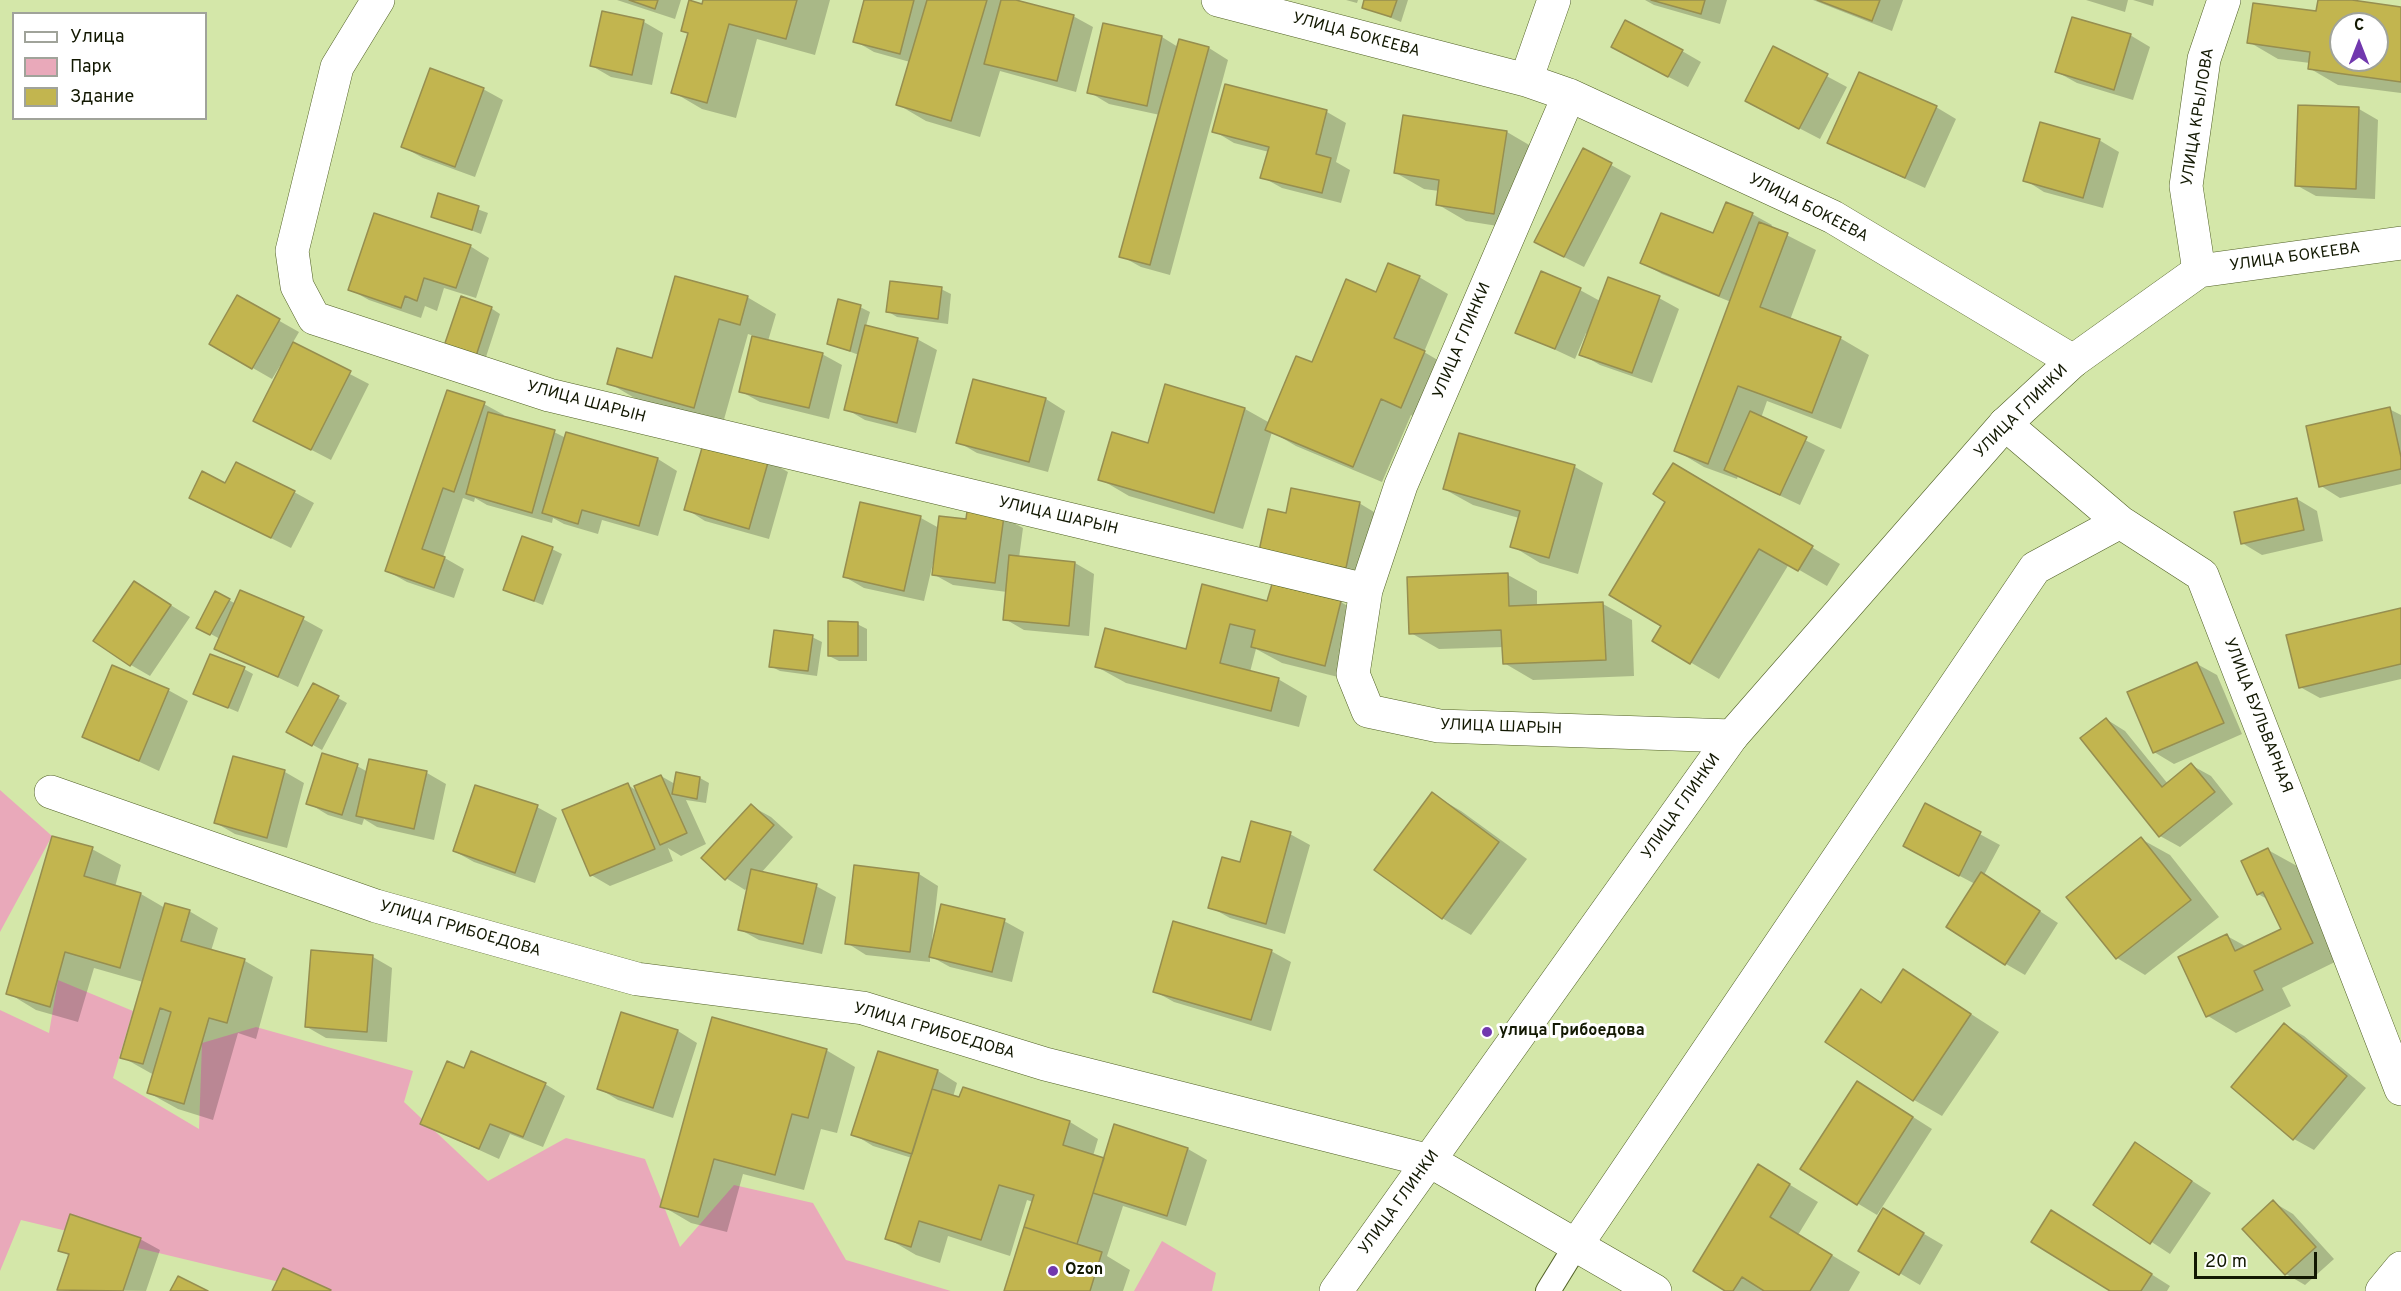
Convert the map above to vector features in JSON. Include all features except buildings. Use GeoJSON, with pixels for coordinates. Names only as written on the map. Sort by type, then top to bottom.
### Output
{"type":"FeatureCollection","features":[{"type":"Feature","properties":{"kind":"street","name":"УЛИЦА ШАРЫН"},"geometry":{"type":"LineString","coordinates":[[378,0],[337,67],[292,251],[297,286],[314,318],[549,395],[1366,590],[1353,674],[1368,711],[1439,726],[1732,736]]}},
{"type":"Feature","properties":{"kind":"street","name":"УЛИЦА БОКЕЕВА"},"geometry":{"type":"LineString","coordinates":[[1218,0],[1526,80],[1569,95],[1833,217],[2073,361],[2199,271],[2401,243]]}},
{"type":"Feature","properties":{"kind":"street"},"geometry":{"type":"LineString","coordinates":[[1526,80],[1554,0]]}},
{"type":"Feature","properties":{"kind":"street","name":"УЛИЦА КРЫЛОВА"},"geometry":{"type":"LineString","coordinates":[[2199,271],[2186,186],[2204,59],[2224,0]]}},
{"type":"Feature","properties":{"kind":"street","name":"УЛИЦА ГЛИНКИ"},"geometry":{"type":"LineString","coordinates":[[1366,590],[1401,485],[1569,95]]}},
{"type":"Feature","properties":{"kind":"street","name":"УЛИЦА ГЛИНКИ"},"geometry":{"type":"LineString","coordinates":[[1336,1291],[1732,736],[2005,424],[2073,361]]}},
{"type":"Feature","properties":{"kind":"street","name":"УЛИЦА БУЛЬВАРНАЯ"},"geometry":{"type":"LineString","coordinates":[[2005,424],[2120,522],[2202,575],[2401,1089]]}},
{"type":"Feature","properties":{"kind":"street"},"geometry":{"type":"LineString","coordinates":[[1577,1244],[2035,568],[2120,522]]}},
{"type":"Feature","properties":{"kind":"street","name":"УЛИЦА ГРИБОЕДОВА"},"geometry":{"type":"LineString","coordinates":[[51,792],[376,906],[637,979],[863,1008],[1045,1064],[1430,1161],[1655,1291]]}},
{"type":"Feature","properties":{"kind":"street"},"geometry":{"type":"LineString","coordinates":[[2382,1291],[2401,1268]]}},
{"type":"Feature","properties":{"kind":"lane"},"geometry":{"type":"LineString","coordinates":[[1548,1291],[1577,1244]]}},
{"type":"Feature","properties":{"kind":"green space"},"geometry":{"type":"Polygon","coordinates":[[[0,790],[52,836],[0,932],[0,790]]]}},
{"type":"Feature","properties":{"kind":"green space"},"geometry":{"type":"Polygon","coordinates":[[[58,980],[133,1011],[113,1078],[199,1129],[202,1043],[256,1027],[413,1071],[404,1102],[488,1181],[566,1138],[645,1159],[680,1247],[734,1185],[813,1203],[846,1260],[951,1291],[317,1291],[21,1220],[0,1271],[0,1010],[49,1033],[58,980]]]}},
{"type":"Feature","properties":{"kind":"green space"},"geometry":{"type":"Polygon","coordinates":[[[1162,1241],[1216,1273],[1212,1291],[1134,1291],[1162,1241]]]}},
{"type":"Feature","properties":{"kind":"place","name":"улица Грибоедова"},"geometry":{"type":"Point","coordinates":[1487,1032]}},
{"type":"Feature","properties":{"kind":"place","name":"Ozon"},"geometry":{"type":"Point","coordinates":[1053,1271]}}]}
